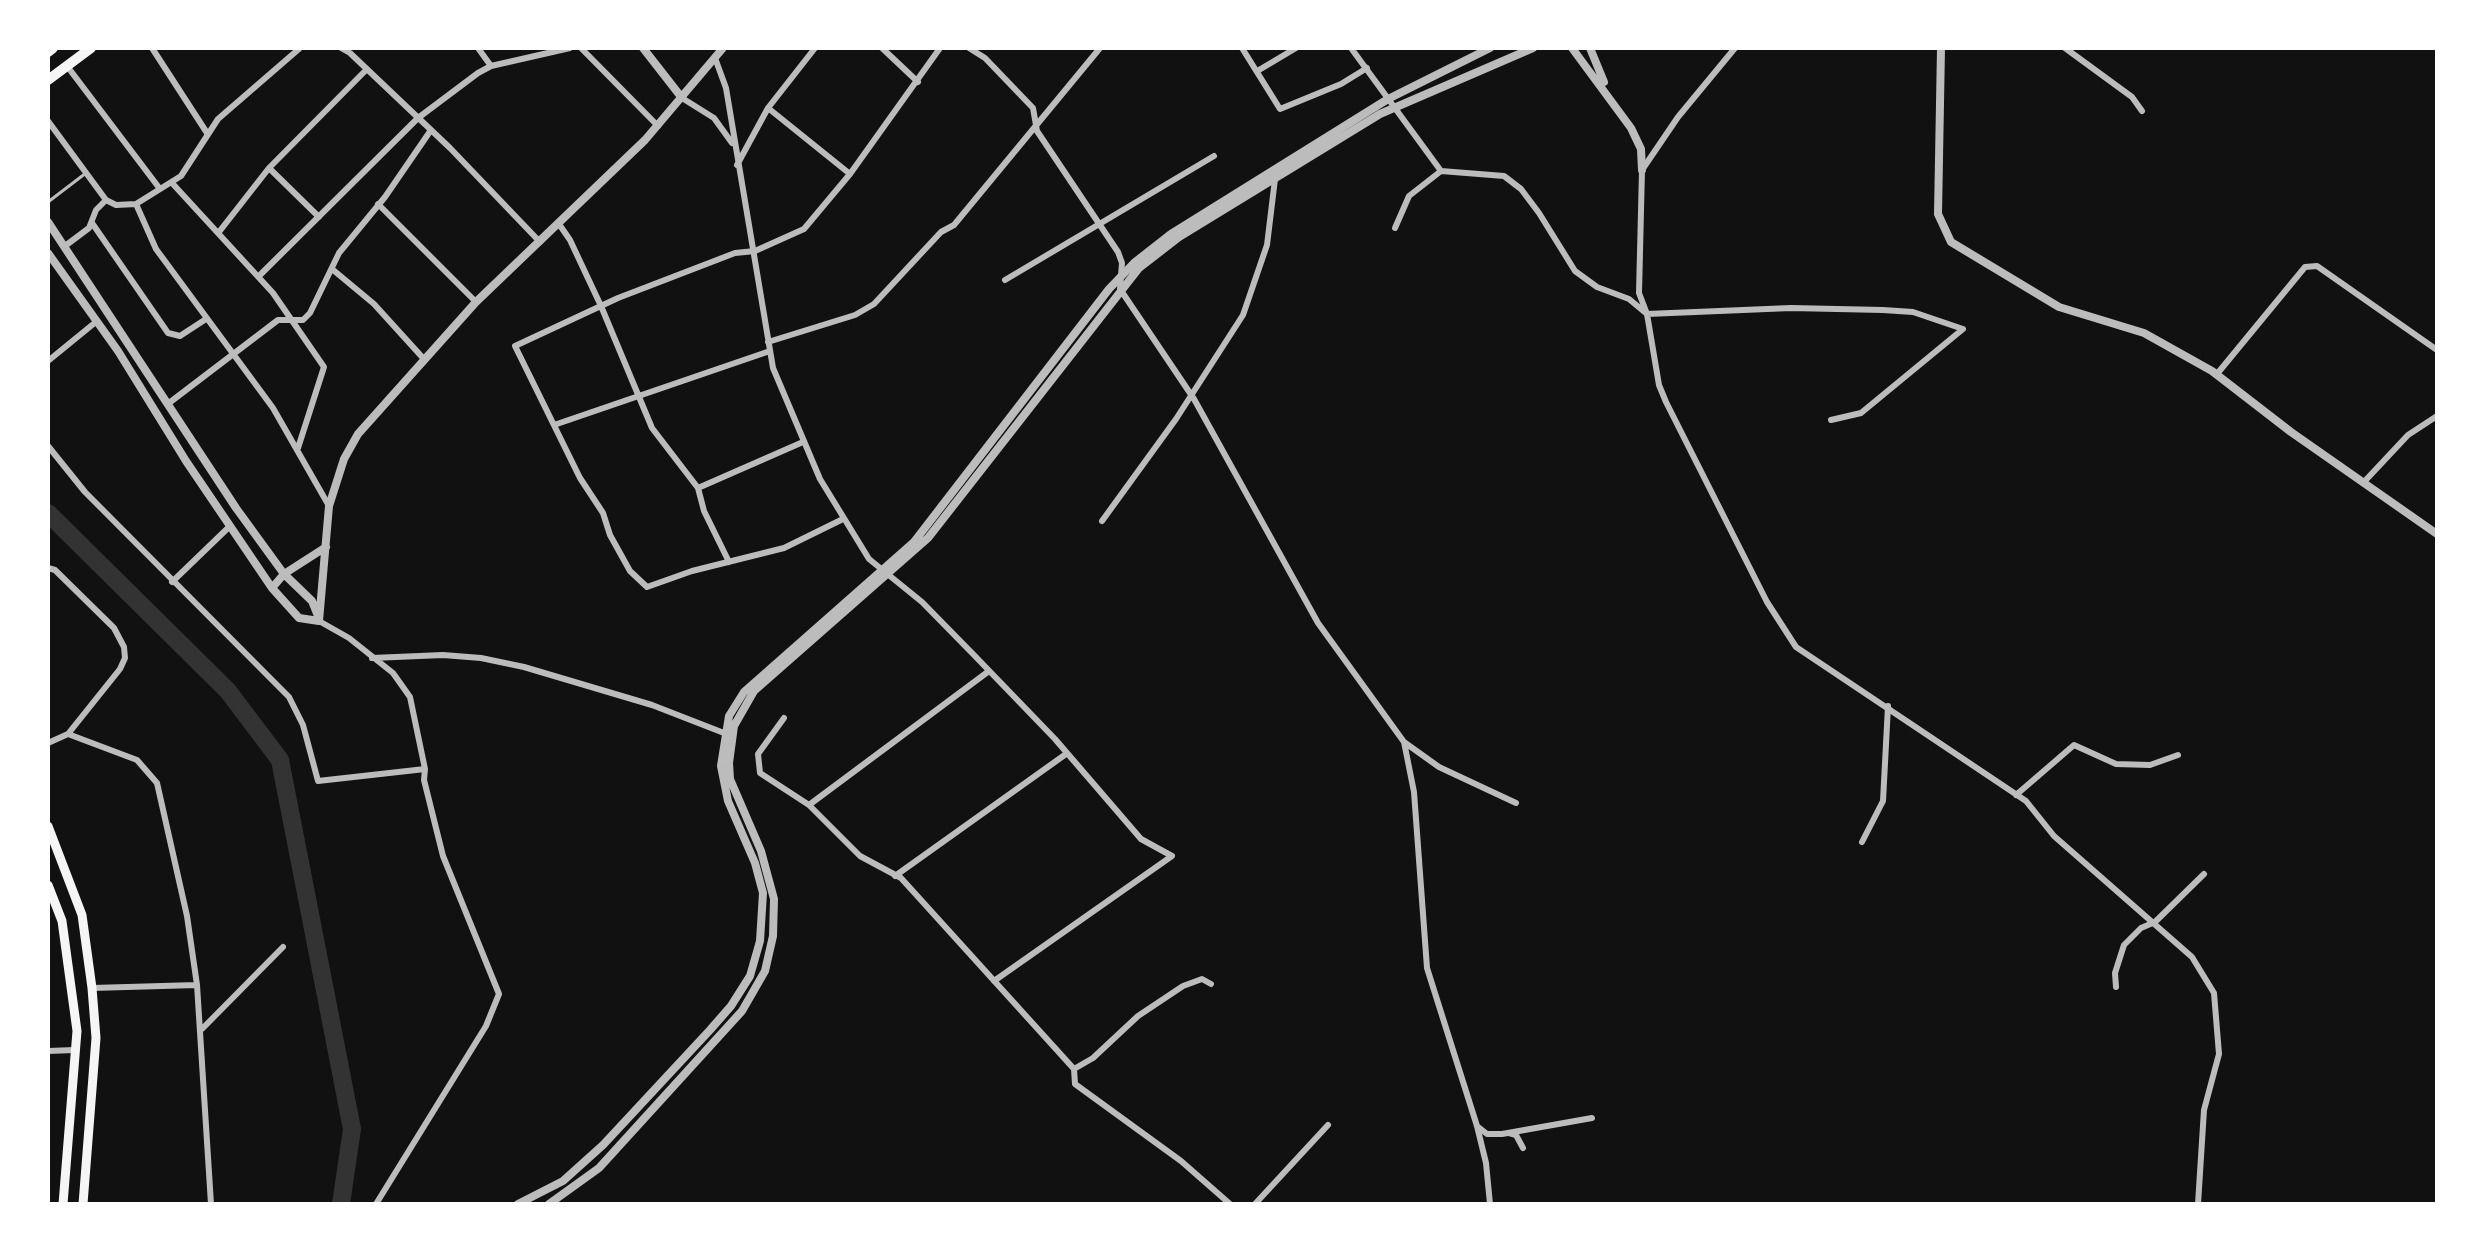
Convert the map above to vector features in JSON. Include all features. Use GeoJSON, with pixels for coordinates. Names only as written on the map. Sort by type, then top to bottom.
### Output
{"type":"FeatureCollection","features":[{"type":"Feature","properties":{"kind":"highway"},"geometry":{"type":"LineString","coordinates":[[48,52],[53,48]]}},
{"type":"Feature","properties":{"kind":"highway"},"geometry":{"type":"LineString","coordinates":[[48,80],[91,48]]}},
{"type":"Feature","properties":{"kind":"main road"},"geometry":{"type":"LineString","coordinates":[[48,826],[82,915],[92,988],[96,1038],[83,1204]]}},
{"type":"Feature","properties":{"kind":"main road"},"geometry":{"type":"LineString","coordinates":[[48,885],[51,904],[62,921],[77,1031],[63,1204]]}},
{"type":"Feature","properties":{"kind":"street"},"geometry":{"type":"LineString","coordinates":[[152,48],[207,133]]}},
{"type":"Feature","properties":{"kind":"street"},"geometry":{"type":"LineString","coordinates":[[48,121],[106,200],[116,205],[136,204],[172,183],[189,165],[207,133],[300,48]]}},
{"type":"Feature","properties":{"kind":"street"},"geometry":{"type":"LineString","coordinates":[[341,48],[431,130],[540,242]]}},
{"type":"Feature","properties":{"kind":"street"},"geometry":{"type":"LineString","coordinates":[[478,48],[491,66]]}},
{"type":"Feature","properties":{"kind":"street"},"geometry":{"type":"LineString","coordinates":[[259,276],[418,118],[491,66],[570,48]]}},
{"type":"Feature","properties":{"kind":"street"},"geometry":{"type":"LineString","coordinates":[[581,48],[658,126]]}},
{"type":"Feature","properties":{"kind":"street"},"geometry":{"type":"LineString","coordinates":[[643,48],[682,98],[714,118],[734,146]]}},
{"type":"Feature","properties":{"kind":"street"},"geometry":{"type":"LineString","coordinates":[[319,621],[329,506],[344,459],[358,434],[476,302],[658,126],[723,48]]}},
{"type":"Feature","properties":{"kind":"street"},"geometry":{"type":"LineString","coordinates":[[882,48],[918,82]]}},
{"type":"Feature","properties":{"kind":"street"},"geometry":{"type":"LineString","coordinates":[[843,519],[784,548],[647,587],[623,558],[603,513],[580,478],[515,346],[601,306],[735,253],[755,251],[804,229],[850,174],[940,48]]}},
{"type":"Feature","properties":{"kind":"street"},"geometry":{"type":"LineString","coordinates":[[969,48],[1027,98],[1037,131],[1118,252],[1122,263],[1120,289],[1191,395],[1318,623],[1404,742],[1439,767],[1516,803]]}},
{"type":"Feature","properties":{"kind":"street"},"geometry":{"type":"LineString","coordinates":[[768,342],[855,315],[874,304],[941,232],[954,225],[1100,48]]}},
{"type":"Feature","properties":{"kind":"street"},"geometry":{"type":"LineString","coordinates":[[1242,48],[1259,70],[1280,109],[1341,84],[1367,68]]}},
{"type":"Feature","properties":{"kind":"street"},"geometry":{"type":"LineString","coordinates":[[1259,70],[1296,48]]}},
{"type":"Feature","properties":{"kind":"street"},"geometry":{"type":"LineString","coordinates":[[1351,48],[1441,171]]}},
{"type":"Feature","properties":{"kind":"street"},"geometry":{"type":"LineString","coordinates":[[518,1204],[563,1181],[603,1145],[724,1014],[750,976],[760,941],[763,893],[752,854],[722,782],[724,733],[734,706],[751,684],[886,573],[929,525],[1121,276],[1171,234],[1388,99],[1490,48]]}},
{"type":"Feature","properties":{"kind":"street"},"geometry":{"type":"LineString","coordinates":[[549,1204],[599,1168],[742,1011],[758,985],[769,957],[774,899],[761,851],[730,779],[734,726],[754,691],[940,524],[1139,268],[1179,237],[1380,114],[1533,48]]}},
{"type":"Feature","properties":{"kind":"street"},"geometry":{"type":"LineString","coordinates":[[1572,48],[1609,94],[1638,141],[1642,170],[1637,281],[1666,402],[1767,602],[1796,647],[2026,801],[2054,836],[2192,957],[2214,993],[2219,1054],[2204,1110],[2198,1204]]}},
{"type":"Feature","properties":{"kind":"street"},"geometry":{"type":"LineString","coordinates":[[1590,48],[1609,94]]}},
{"type":"Feature","properties":{"kind":"street"},"geometry":{"type":"LineString","coordinates":[[1642,170],[1678,117],[1735,48]]}},
{"type":"Feature","properties":{"kind":"street"},"geometry":{"type":"LineString","coordinates":[[1941,48],[1938,214],[1951,242],[2059,307],[2144,333],[2217,374],[2437,534]]}},
{"type":"Feature","properties":{"kind":"street"},"geometry":{"type":"LineString","coordinates":[[2065,48],[2132,97],[2142,111]]}},
{"type":"Feature","properties":{"kind":"street"},"geometry":{"type":"LineString","coordinates":[[737,165],[768,108],[810,49]]}},
{"type":"Feature","properties":{"kind":"street"},"geometry":{"type":"LineString","coordinates":[[715,58],[726,88],[775,375],[803,442],[843,519],[869,559],[922,602],[1066,754],[1141,839],[1172,856],[994,981]]}},
{"type":"Feature","properties":{"kind":"street"},"geometry":{"type":"LineString","coordinates":[[67,66],[160,189]]}},
{"type":"Feature","properties":{"kind":"street"},"geometry":{"type":"LineString","coordinates":[[219,232],[269,168],[367,69]]}},
{"type":"Feature","properties":{"kind":"street"},"geometry":{"type":"LineString","coordinates":[[768,108],[850,174]]}},
{"type":"Feature","properties":{"kind":"street"},"geometry":{"type":"LineString","coordinates":[[169,403],[278,320],[303,320],[310,313],[339,253],[431,130]]}},
{"type":"Feature","properties":{"kind":"street"},"geometry":{"type":"LineString","coordinates":[[1005,280],[1214,156]]}},
{"type":"Feature","properties":{"kind":"street"},"geometry":{"type":"LineString","coordinates":[[269,168],[319,217]]}},
{"type":"Feature","properties":{"kind":"street"},"geometry":{"type":"LineString","coordinates":[[1395,228],[1409,196],[1441,171],[1504,176],[1521,189],[1575,271],[1597,287],[1629,299],[1647,314],[1791,308],[1883,310],[1913,312],[1963,329],[1861,413],[1831,420]]}},
{"type":"Feature","properties":{"kind":"street"},"geometry":{"type":"LineString","coordinates":[[1102,521],[1243,315],[1267,245],[1275,179]]}},
{"type":"Feature","properties":{"kind":"street"},"geometry":{"type":"LineString","coordinates":[[172,183],[259,276],[324,367],[298,448]]}},
{"type":"Feature","properties":{"kind":"street"},"geometry":{"type":"LineString","coordinates":[[65,246],[92,223],[99,204],[106,200]]}},
{"type":"Feature","properties":{"kind":"street"},"geometry":{"type":"LineString","coordinates":[[136,204],[156,249],[273,408],[329,506]]}},
{"type":"Feature","properties":{"kind":"street"},"geometry":{"type":"LineString","coordinates":[[378,204],[476,302]]}},
{"type":"Feature","properties":{"kind":"street"},"geometry":{"type":"LineString","coordinates":[[48,222],[236,508],[284,574],[312,601],[319,621]]}},
{"type":"Feature","properties":{"kind":"street"},"geometry":{"type":"LineString","coordinates":[[92,223],[168,333],[180,336],[206,319]]}},
{"type":"Feature","properties":{"kind":"street"},"geometry":{"type":"LineString","coordinates":[[559,224],[570,240],[601,306],[636,397],[652,428],[698,488],[704,511],[729,562]]}},
{"type":"Feature","properties":{"kind":"street"},"geometry":{"type":"LineString","coordinates":[[48,253],[97,321],[229,527],[272,588],[299,618],[319,621],[349,638],[393,673],[410,697],[425,769],[424,780],[443,856],[499,994],[486,1026],[376,1204]]}},
{"type":"Feature","properties":{"kind":"street"},"geometry":{"type":"LineString","coordinates":[[2217,374],[2305,267],[2317,266],[2437,350]]}},
{"type":"Feature","properties":{"kind":"street"},"geometry":{"type":"LineString","coordinates":[[332,269],[374,304],[423,358]]}},
{"type":"Feature","properties":{"kind":"street"},"geometry":{"type":"LineString","coordinates":[[48,361],[97,321]]}},
{"type":"Feature","properties":{"kind":"street"},"geometry":{"type":"LineString","coordinates":[[554,425],[770,351]]}},
{"type":"Feature","properties":{"kind":"street"},"geometry":{"type":"LineString","coordinates":[[2363,483],[2408,435],[2437,416]]}},
{"type":"Feature","properties":{"kind":"street"},"geometry":{"type":"LineString","coordinates":[[698,488],[803,442]]}},
{"type":"Feature","properties":{"kind":"street"},"geometry":{"type":"LineString","coordinates":[[48,446],[85,492],[296,707],[318,781],[425,769]]}},
{"type":"Feature","properties":{"kind":"street"},"geometry":{"type":"LineString","coordinates":[[172,582],[229,527]]}},
{"type":"Feature","properties":{"kind":"street"},"geometry":{"type":"LineString","coordinates":[[272,588],[284,574],[326,547]]}},
{"type":"Feature","properties":{"kind":"street"},"geometry":{"type":"LineString","coordinates":[[48,568],[55,570],[114,628],[124,647],[125,658],[120,669],[68,734],[48,743]]}},
{"type":"Feature","properties":{"kind":"street"},"geometry":{"type":"LineString","coordinates":[[372,658],[443,655],[524,667],[652,705],[724,733]]}},
{"type":"Feature","properties":{"kind":"street"},"geometry":{"type":"LineString","coordinates":[[809,805],[989,671]]}},
{"type":"Feature","properties":{"kind":"street"},"geometry":{"type":"LineString","coordinates":[[1862,842],[1883,801],[1888,706]]}},
{"type":"Feature","properties":{"kind":"street"},"geometry":{"type":"LineString","coordinates":[[784,718],[763,745],[757,764],[760,773],[809,805],[860,856],[901,878],[1074,1069],[1075,1084],[1084,1093],[1181,1161],[1230,1204]]}},
{"type":"Feature","properties":{"kind":"street"},"geometry":{"type":"LineString","coordinates":[[68,734],[137,760],[157,783],[187,916],[197,985],[211,1204]]}},
{"type":"Feature","properties":{"kind":"street"},"geometry":{"type":"LineString","coordinates":[[1404,742],[1414,792],[1427,968],[1477,1126],[1486,1163],[1490,1204]]}},
{"type":"Feature","properties":{"kind":"street"},"geometry":{"type":"LineString","coordinates":[[2016,795],[2074,745],[2116,764],[2150,765],[2178,755]]}},
{"type":"Feature","properties":{"kind":"street"},"geometry":{"type":"LineString","coordinates":[[895,876],[1066,754]]}},
{"type":"Feature","properties":{"kind":"street"},"geometry":{"type":"LineString","coordinates":[[2116,987],[2115,973],[2124,945],[2141,928],[2155,922],[2204,874]]}},
{"type":"Feature","properties":{"kind":"street"},"geometry":{"type":"LineString","coordinates":[[202,1029],[283,947]]}},
{"type":"Feature","properties":{"kind":"street"},"geometry":{"type":"LineString","coordinates":[[1074,1069],[1093,1058],[1138,1016],[1183,986],[1202,979],[1211,984]]}},
{"type":"Feature","properties":{"kind":"street"},"geometry":{"type":"LineString","coordinates":[[92,988],[197,985]]}},
{"type":"Feature","properties":{"kind":"street"},"geometry":{"type":"LineString","coordinates":[[48,1051],[75,1050]]}},
{"type":"Feature","properties":{"kind":"street"},"geometry":{"type":"LineString","coordinates":[[1477,1126],[1487,1134],[1509,1133],[1592,1118]]}},
{"type":"Feature","properties":{"kind":"street"},"geometry":{"type":"LineString","coordinates":[[1255,1204],[1328,1125]]}},
{"type":"Feature","properties":{"kind":"street"},"geometry":{"type":"LineString","coordinates":[[1509,1133],[1516,1135],[1523,1148]]}},
{"type":"Feature","properties":{"kind":"lane"},"geometry":{"type":"LineString","coordinates":[[48,202],[86,173]]}},
{"type":"Feature","properties":{"kind":"waterway"},"geometry":{"type":"LineString","coordinates":[[48,513],[228,691],[280,760],[352,1129],[341,1204]]}}]}
